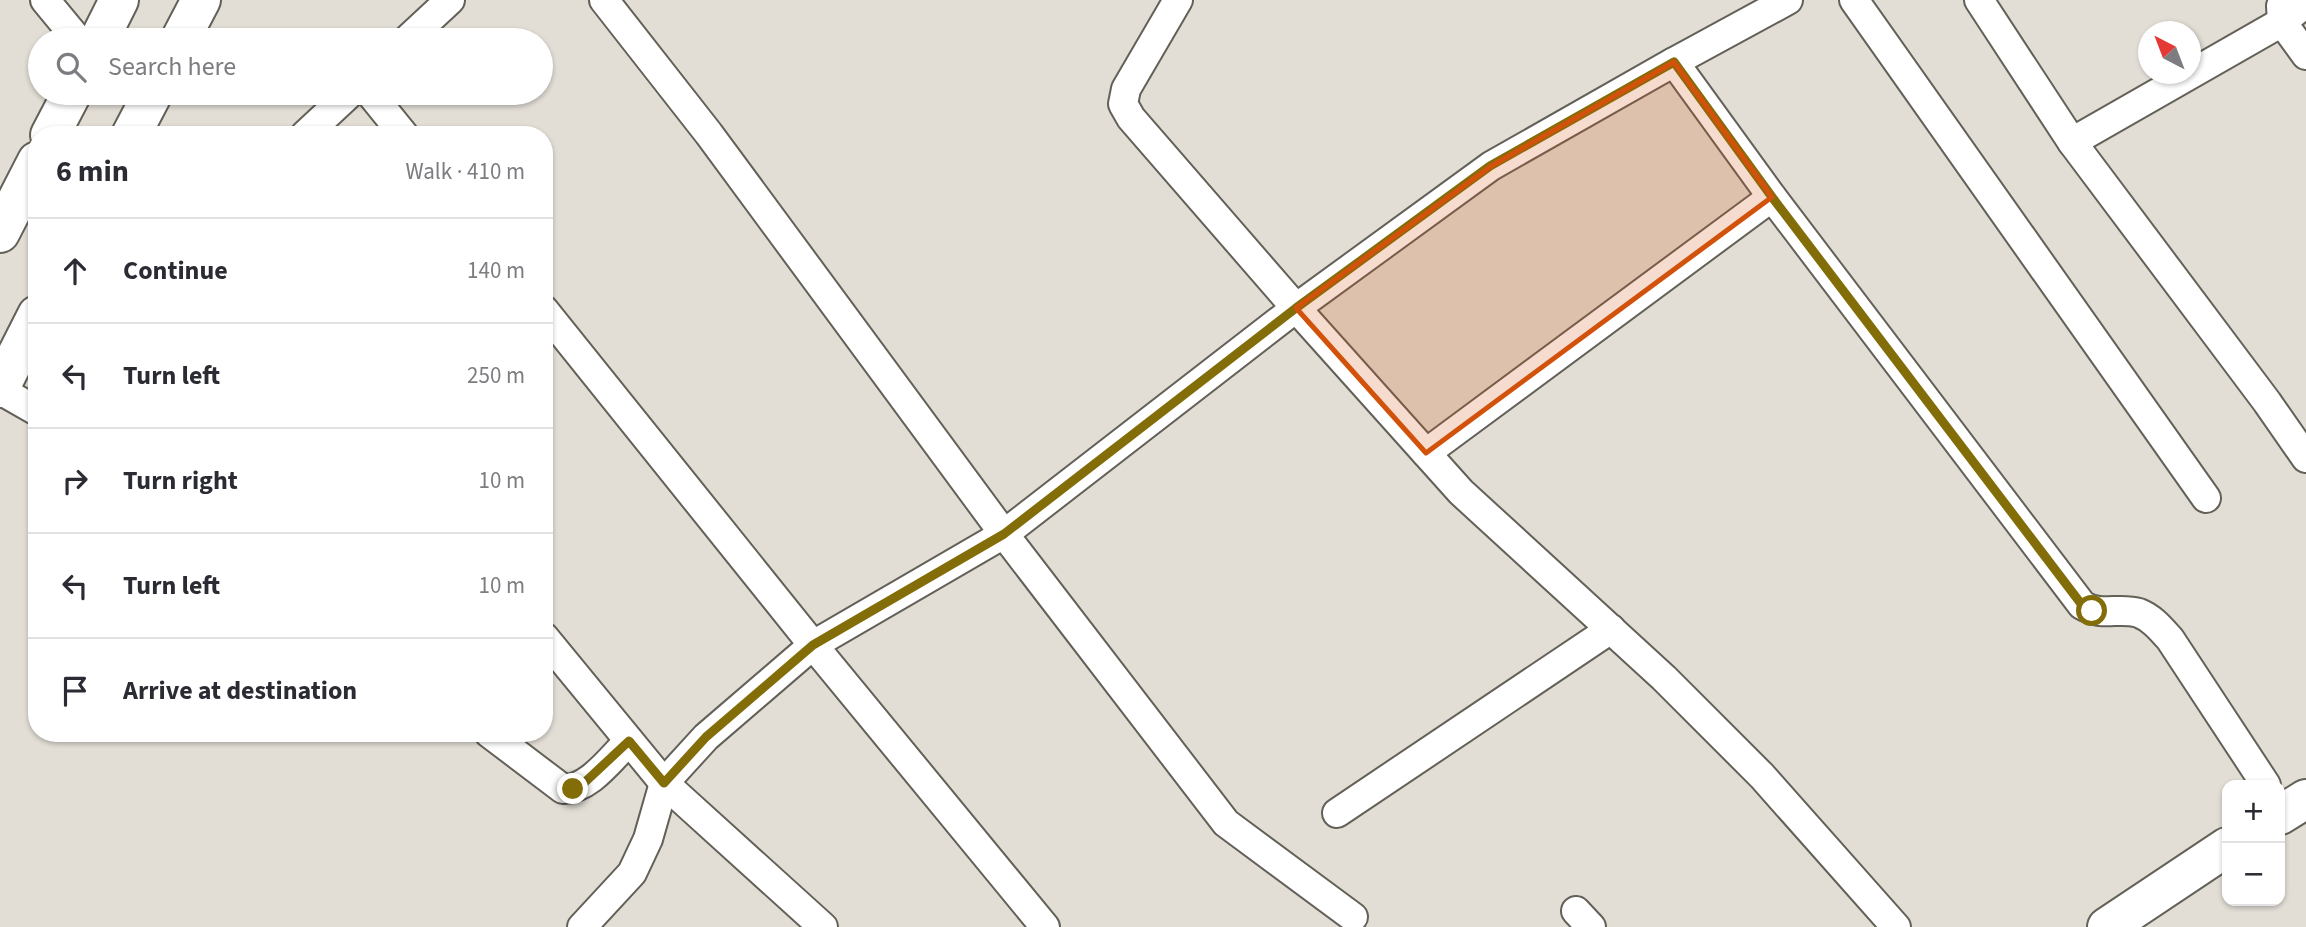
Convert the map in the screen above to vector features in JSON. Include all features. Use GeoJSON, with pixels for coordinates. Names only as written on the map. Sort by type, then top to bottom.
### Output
{"type":"FeatureCollection","features":[{"type":"Feature","properties":{"kind":"main road"},"geometry":{"type":"LineString","coordinates":[[105,28],[119,0]]}},
{"type":"Feature","properties":{"kind":"main road"},"geometry":{"type":"LineString","coordinates":[[186,28],[201,0]]}},
{"type":"Feature","properties":{"kind":"main road"},"geometry":{"type":"LineString","coordinates":[[55,126],[66,105]]}},
{"type":"Feature","properties":{"kind":"main road"},"geometry":{"type":"LineString","coordinates":[[136,126],[147,105]]}},
{"type":"Feature","properties":{"kind":"main road"},"geometry":{"type":"LineString","coordinates":[[0,233],[28,179]]}},
{"type":"Feature","properties":{"kind":"main road"},"geometry":{"type":"LineString","coordinates":[[0,389],[28,333]]}},
{"type":"Feature","properties":{"kind":"main road"},"geometry":{"type":"LineString","coordinates":[[2106,927],[2222,850]]}},
{"type":"Feature","properties":{"kind":"street"},"geometry":{"type":"LineString","coordinates":[[45,0],[68,28]]}},
{"type":"Feature","properties":{"kind":"street"},"geometry":{"type":"LineString","coordinates":[[420,28],[450,0]]}},
{"type":"Feature","properties":{"kind":"street"},"geometry":{"type":"LineString","coordinates":[[604,0],[709,134],[1004,534],[1226,823],[1353,917]]}},
{"type":"Feature","properties":{"kind":"street"},"geometry":{"type":"LineString","coordinates":[[1178,0],[1126,89],[1123,104],[1131,118],[1461,492],[1664,678],[1762,776],[1896,927]]}},
{"type":"Feature","properties":{"kind":"street"},"geometry":{"type":"LineString","coordinates":[[1854,0],[2206,498]]}},
{"type":"Feature","properties":{"kind":"street"},"geometry":{"type":"LineString","coordinates":[[1979,0],[2072,142],[2306,458]]}},
{"type":"Feature","properties":{"kind":"street"},"geometry":{"type":"LineString","coordinates":[[2072,142],[2282,11],[2306,3]]}},
{"type":"Feature","properties":{"kind":"street"},"geometry":{"type":"LineString","coordinates":[[582,927],[632,873],[648,839],[664,783],[706,737],[813,645],[1004,534],[1296,308],[1490,166],[1774,4]]}},
{"type":"Feature","properties":{"kind":"street"},"geometry":{"type":"LineString","coordinates":[[2282,11],[2306,55]]}},
{"type":"Feature","properties":{"kind":"street"},"geometry":{"type":"LineString","coordinates":[[1674,62],[1772,197],[2082,605],[2092,611],[2138,613],[2154,622],[2170,639],[2289,803]]}},
{"type":"Feature","properties":{"kind":"street"},"geometry":{"type":"LineString","coordinates":[[315,126],[337,105]]}},
{"type":"Feature","properties":{"kind":"street"},"geometry":{"type":"LineString","coordinates":[[380,105],[397,126]]}},
{"type":"Feature","properties":{"kind":"street"},"geometry":{"type":"LineString","coordinates":[[1426,453],[1772,197]]}},
{"type":"Feature","properties":{"kind":"street"},"geometry":{"type":"LineString","coordinates":[[553,321],[813,645],[1045,927]]}},
{"type":"Feature","properties":{"kind":"street"},"geometry":{"type":"LineString","coordinates":[[0,389],[28,406]]}},
{"type":"Feature","properties":{"kind":"street"},"geometry":{"type":"LineString","coordinates":[[1337,813],[1611,629]]}},
{"type":"Feature","properties":{"kind":"street"},"geometry":{"type":"LineString","coordinates":[[553,647],[664,783],[823,927]]}},
{"type":"Feature","properties":{"kind":"street"},"geometry":{"type":"LineString","coordinates":[[501,742],[563,789],[573,789],[584,783],[629,741]]}},
{"type":"Feature","properties":{"kind":"highlighted area"},"geometry":{"type":"Polygon","coordinates":[[[1674,62],[1772,197],[1426,453],[1296,308],[1491,166],[1674,62]]]}},
{"type":"Feature","properties":{"kind":"route"},"geometry":{"type":"LineString","coordinates":[[573,789],[584,783],[629,741],[664,783],[706,737],[813,645],[1004,534],[1296,308],[1490,166],[1674,62],[1772,197],[2082,605],[2092,611]]}}]}
